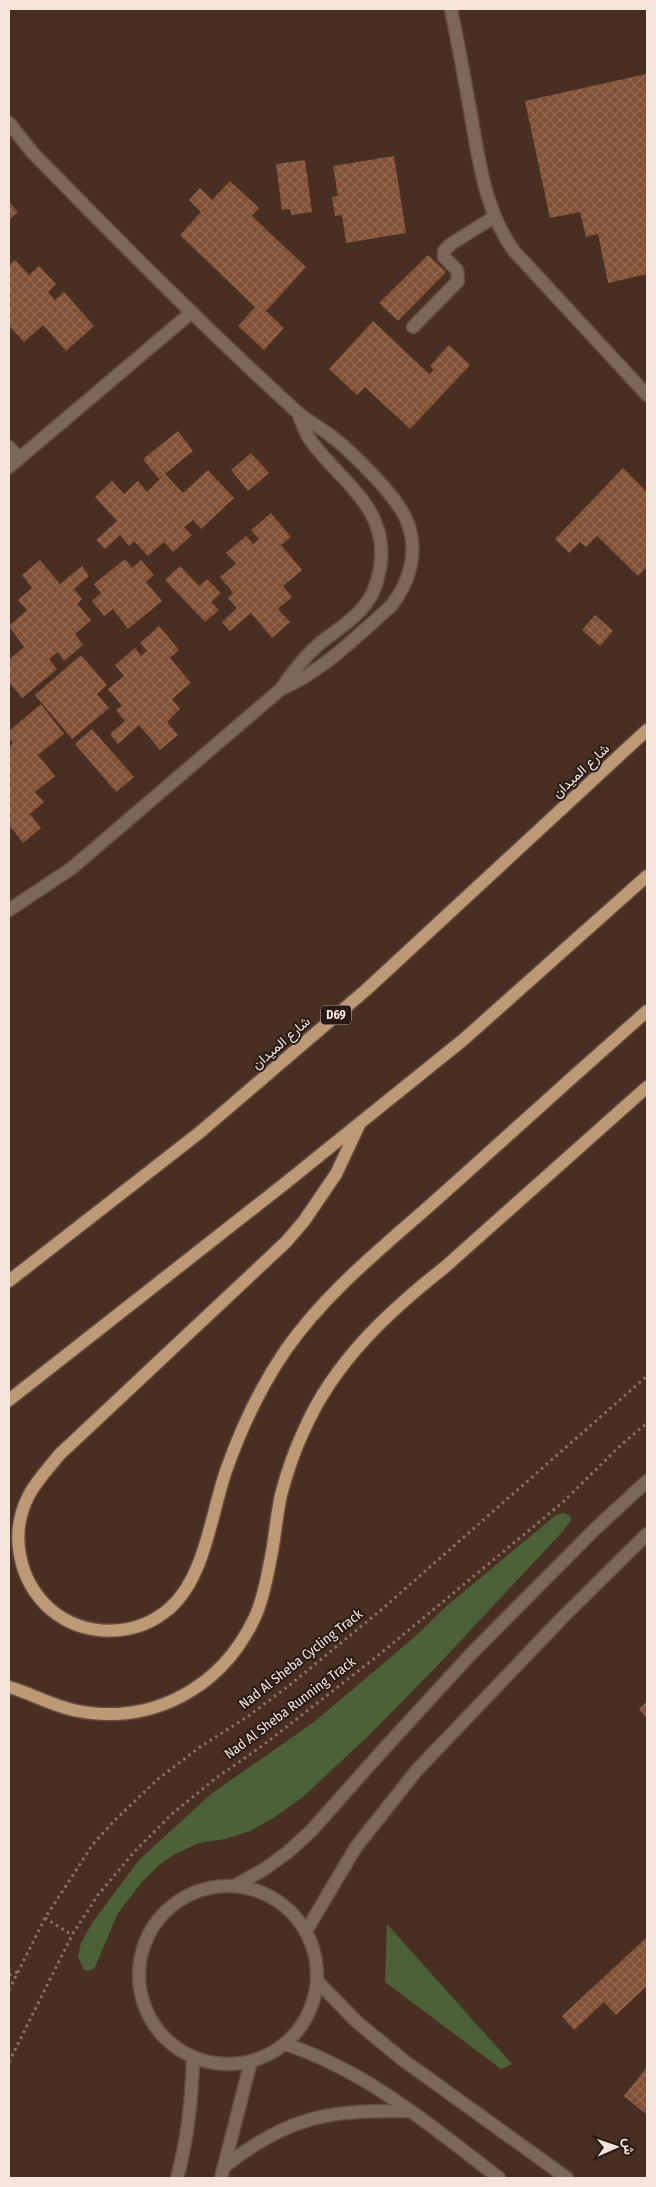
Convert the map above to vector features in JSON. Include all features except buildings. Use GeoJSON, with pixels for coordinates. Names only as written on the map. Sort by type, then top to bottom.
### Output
{"type":"FeatureCollection","features":[{"type":"Feature","properties":{"kind":"main road","name":"شارع الميدان"},"geometry":{"type":"LineString","coordinates":[[9,1281],[199,1133],[366,990],[647,730]]}},
{"type":"Feature","properties":{"kind":"main road"},"geometry":{"type":"LineString","coordinates":[[9,1400],[463,1040],[647,876]]}},
{"type":"Feature","properties":{"kind":"main road"},"geometry":{"type":"LineString","coordinates":[[360,1123],[336,1174],[321,1198],[292,1235],[266,1262],[59,1455],[29,1495],[20,1518],[18,1534],[21,1565],[29,1584],[40,1600],[56,1614],[73,1624],[92,1630],[113,1631],[133,1628],[152,1621],[169,1610],[183,1595],[194,1578],[226,1471],[242,1428],[262,1387],[314,1313],[370,1258],[647,1011]]}},
{"type":"Feature","properties":{"kind":"main road"},"geometry":{"type":"LineString","coordinates":[[9,1687],[72,1710],[98,1714],[124,1713],[176,1700],[202,1684],[226,1663],[256,1615],[270,1563],[281,1496],[305,1426],[323,1394],[348,1358],[410,1294],[445,1268],[647,1088]]}},
{"type":"Feature","properties":{"kind":"street"},"geometry":{"type":"LineString","coordinates":[[451,9],[475,139],[494,216],[514,251],[647,395]]}},
{"type":"Feature","properties":{"kind":"street"},"geometry":{"type":"LineString","coordinates":[[9,123],[38,159],[192,312],[298,413],[345,448],[400,507],[408,522],[413,554],[406,584],[391,606],[316,670],[298,682],[281,689]]}},
{"type":"Feature","properties":{"kind":"street"},"geometry":{"type":"LineString","coordinates":[[413,327],[458,281],[459,274],[444,257],[444,251],[451,244],[494,216]]}},
{"type":"Feature","properties":{"kind":"street"},"geometry":{"type":"LineString","coordinates":[[9,447],[14,463],[192,312]]}},
{"type":"Feature","properties":{"kind":"street"},"geometry":{"type":"LineString","coordinates":[[9,910],[72,868],[281,689],[292,673],[317,645],[354,617],[365,606],[377,582],[382,552],[376,521],[360,493],[309,439],[298,413]]}},
{"type":"Feature","properties":{"kind":"street"},"geometry":{"type":"LineString","coordinates":[[236,1885],[263,1870],[288,1852],[311,1831],[471,1654],[594,1530],[647,1481]]}},
{"type":"Feature","properties":{"kind":"street"},"geometry":{"type":"LineString","coordinates":[[306,1931],[356,1847],[417,1770],[562,1618],[647,1534]]}},
{"type":"Feature","properties":{"kind":"street"},"geometry":{"type":"LineString","coordinates":[[236,1885],[253,1888],[269,1895],[296,1917],[306,1931],[316,1964],[317,1981],[310,2009],[295,2034],[285,2044],[268,2054],[251,2061],[231,2064],[193,2057],[176,2048],[162,2035],[150,2019],[143,2001],[139,1982],[140,1962],[145,1944],[154,1926],[165,1911],[180,1899],[198,1890],[217,1886],[236,1885]]}},
{"type":"Feature","properties":{"kind":"street"},"geometry":{"type":"LineString","coordinates":[[317,1981],[357,2022],[404,2060],[567,2178]]}},
{"type":"Feature","properties":{"kind":"street"},"geometry":{"type":"LineString","coordinates":[[285,2044],[333,2062],[356,2074],[412,2111],[499,2178]]}},
{"type":"Feature","properties":{"kind":"street"},"geometry":{"type":"LineString","coordinates":[[177,2178],[192,2094],[193,2057]]}},
{"type":"Feature","properties":{"kind":"street"},"geometry":{"type":"LineString","coordinates":[[223,2173],[251,2061]]}},
{"type":"Feature","properties":{"kind":"street"},"geometry":{"type":"LineString","coordinates":[[223,2173],[250,2147],[277,2132],[307,2120],[338,2113],[412,2111]]}},
{"type":"Feature","properties":{"kind":"path","name":"Nad Al Sheba Cycling Track"},"geometry":{"type":"LineString","coordinates":[[9,1990],[45,1918],[93,1844],[115,1820],[158,1779],[200,1747],[254,1712],[359,1629],[647,1376]]}},
{"type":"Feature","properties":{"kind":"path","name":"Nad Al Sheba Running Track"},"geometry":{"type":"LineString","coordinates":[[9,2062],[72,1935],[98,1895],[134,1852],[173,1813],[216,1778],[262,1746],[376,1658],[562,1503],[622,1444],[647,1424]]}},
{"type":"Feature","properties":{"kind":"path"},"geometry":{"type":"LineString","coordinates":[[45,1918],[72,1935]]}},
{"type":"Feature","properties":{"kind":"path"},"geometry":{"type":"LineString","coordinates":[[9,1975],[17,1972]]}},
{"type":"Feature","properties":{"kind":"green space"},"geometry":{"type":"Polygon","coordinates":[[[564,1513],[570,1516],[571,1520],[564,1530],[438,1665],[367,1737],[304,1796],[275,1817],[250,1831],[225,1839],[199,1843],[175,1854],[159,1865],[142,1882],[118,1913],[94,1969],[87,1971],[83,1969],[78,1956],[81,1943],[92,1923],[139,1860],[211,1794],[314,1722],[411,1640],[449,1604],[556,1515],[564,1513]]]}},
{"type":"Feature","properties":{"kind":"green space"},"geometry":{"type":"Polygon","coordinates":[[[387,1924],[512,2064],[501,2069],[385,1982],[387,1924]]]}}]}
